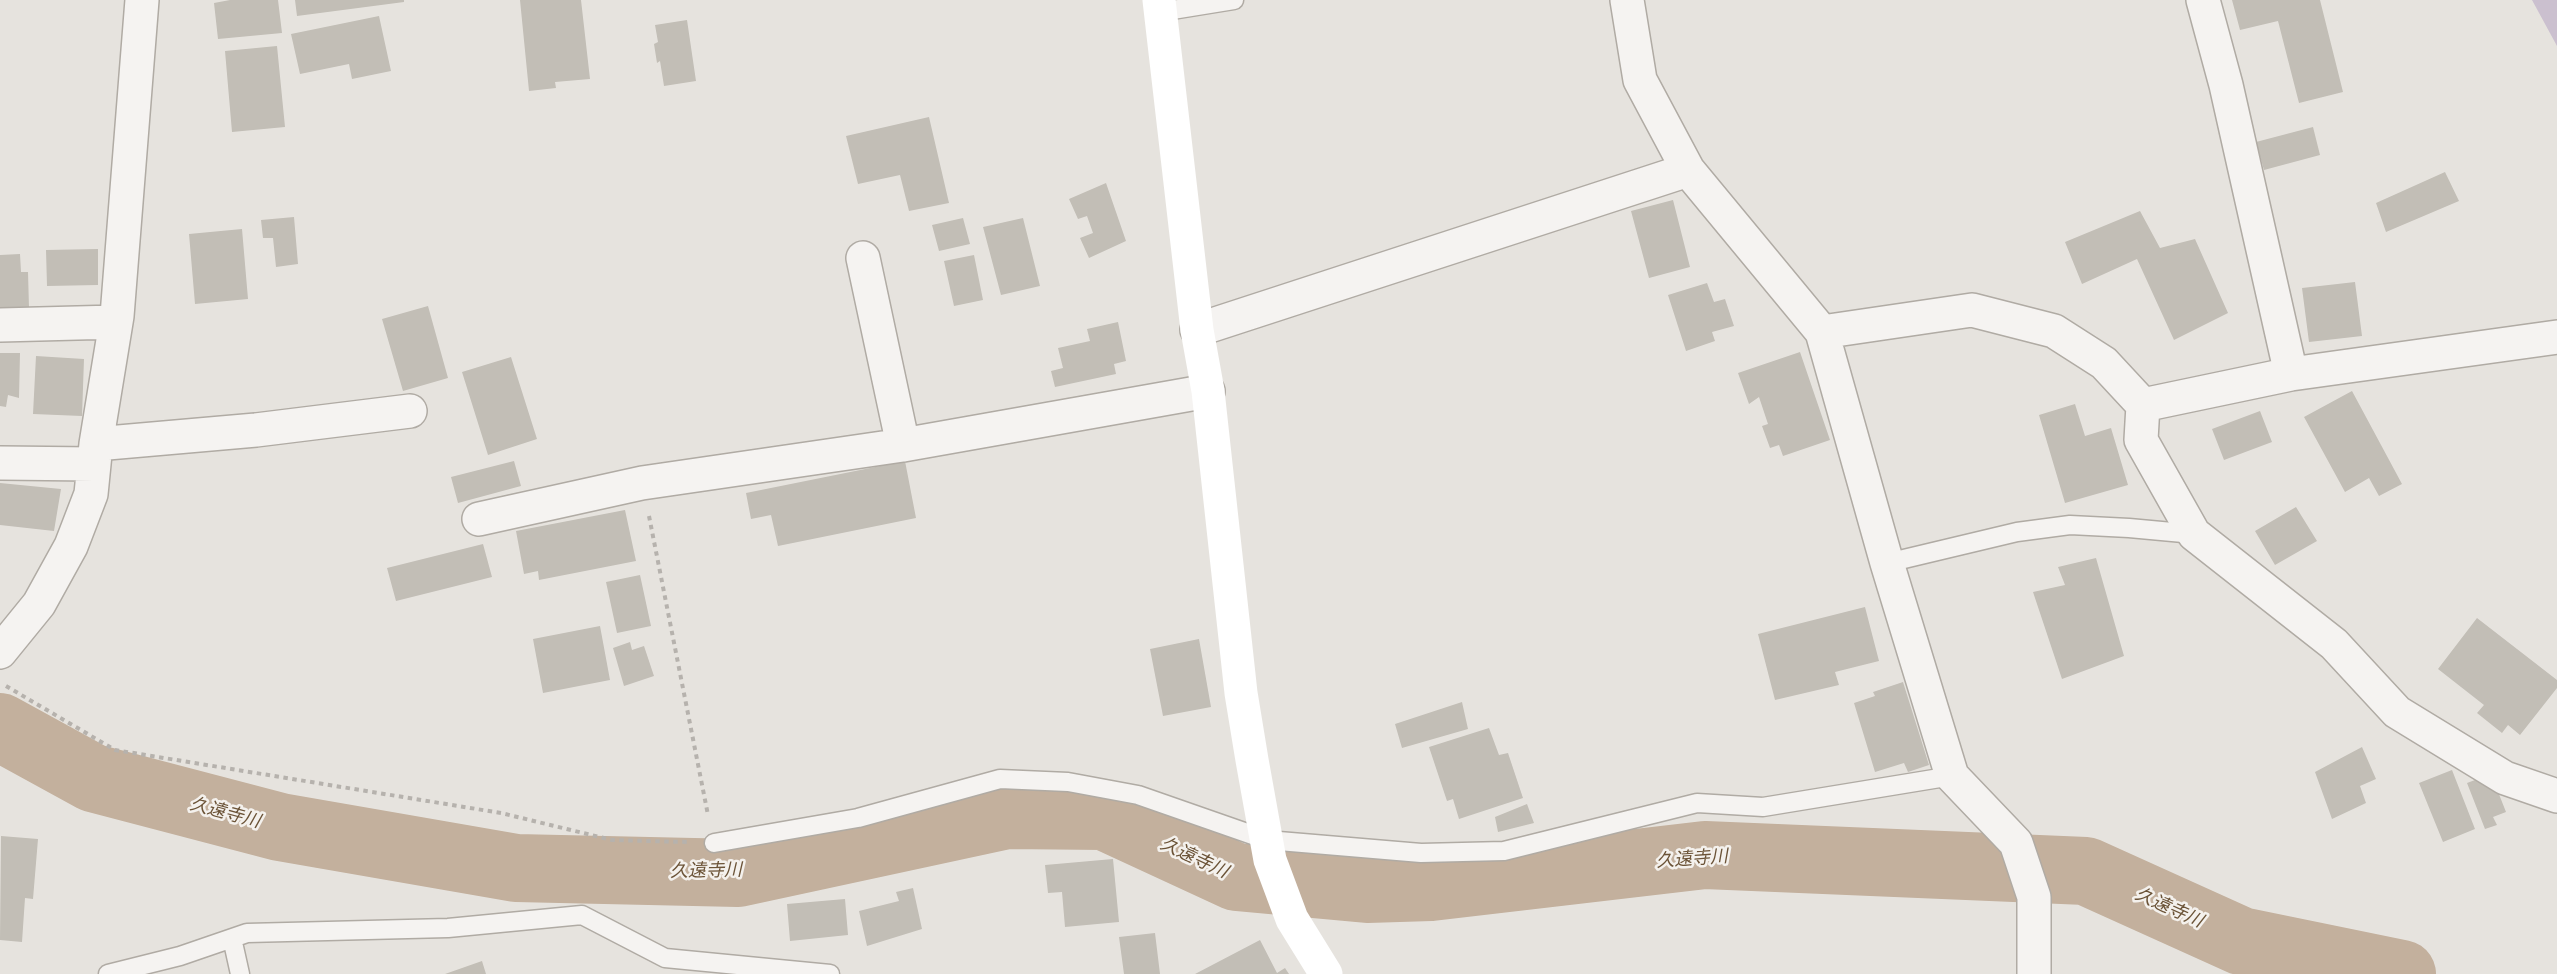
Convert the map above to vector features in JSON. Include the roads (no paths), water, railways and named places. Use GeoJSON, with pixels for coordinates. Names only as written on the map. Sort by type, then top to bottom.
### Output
{"type":"FeatureCollection","features":[{"type":"Feature","properties":{"kind":"street"},"geometry":{"type":"LineString","coordinates":[[0,652],[39,604],[71,546],[91,494],[116,322],[142,0]]}},
{"type":"Feature","properties":{"kind":"street"},"geometry":{"type":"LineString","coordinates":[[1627,0],[1640,80],[1688,170],[1822,332],[1887,563],[1952,776],[2016,843],[2034,897],[2034,974]]}},
{"type":"Feature","properties":{"kind":"street"},"geometry":{"type":"LineString","coordinates":[[2203,0],[2226,85],[2291,374]]}},
{"type":"Feature","properties":{"kind":"street"},"geometry":{"type":"LineString","coordinates":[[1159,6],[1197,330],[1208,391],[1241,693],[1268,850],[1292,919],[1326,974]]}},
{"type":"Feature","properties":{"kind":"street"},"geometry":{"type":"LineString","coordinates":[[1197,330],[1688,170]]}},
{"type":"Feature","properties":{"kind":"street"},"geometry":{"type":"LineString","coordinates":[[863,258],[903,445]]}},
{"type":"Feature","properties":{"kind":"street"},"geometry":{"type":"LineString","coordinates":[[1822,332],[1972,310],[2054,331],[2104,363],[2143,405],[2141,440],[2194,534],[2334,644],[2397,712],[2505,778],[2557,796]]}},
{"type":"Feature","properties":{"kind":"street"},"geometry":{"type":"LineString","coordinates":[[0,325],[116,322]]}},
{"type":"Feature","properties":{"kind":"street"},"geometry":{"type":"LineString","coordinates":[[2143,405],[2291,374],[2557,337]]}},
{"type":"Feature","properties":{"kind":"street"},"geometry":{"type":"LineString","coordinates":[[479,519],[642,483],[903,445],[1208,391]]}},
{"type":"Feature","properties":{"kind":"street"},"geometry":{"type":"LineString","coordinates":[[0,463],[95,454],[256,430],[410,411]]}},
{"type":"Feature","properties":{"kind":"lane"},"geometry":{"type":"LineString","coordinates":[[1159,6],[1234,0]]}},
{"type":"Feature","properties":{"kind":"lane"},"geometry":{"type":"LineString","coordinates":[[1887,563],[2018,532],[2070,525],[2194,534]]}},
{"type":"Feature","properties":{"kind":"lane"},"geometry":{"type":"LineString","coordinates":[[714,843],[858,818],[1000,779],[1068,782],[1138,795],[1268,850],[1421,853],[1504,851],[1697,803],[1763,807],[1952,776]]}},
{"type":"Feature","properties":{"kind":"lane"},"geometry":{"type":"LineString","coordinates":[[108,974],[180,956],[247,933],[448,928],[582,915],[665,958],[830,974]]}},
{"type":"Feature","properties":{"kind":"lane"},"geometry":{"type":"LineString","coordinates":[[232,938],[240,974]]}},
{"type":"Feature","properties":{"kind":"waterway","name":"久遠寺川"},"geometry":{"type":"LineString","coordinates":[[0,727],[93,778],[280,827],[516,868],[738,873],[1007,815],[1104,816],[1236,877],[1367,889],[1431,887],[1705,855],[2086,871],[2241,941],[2402,974]]}}]}
